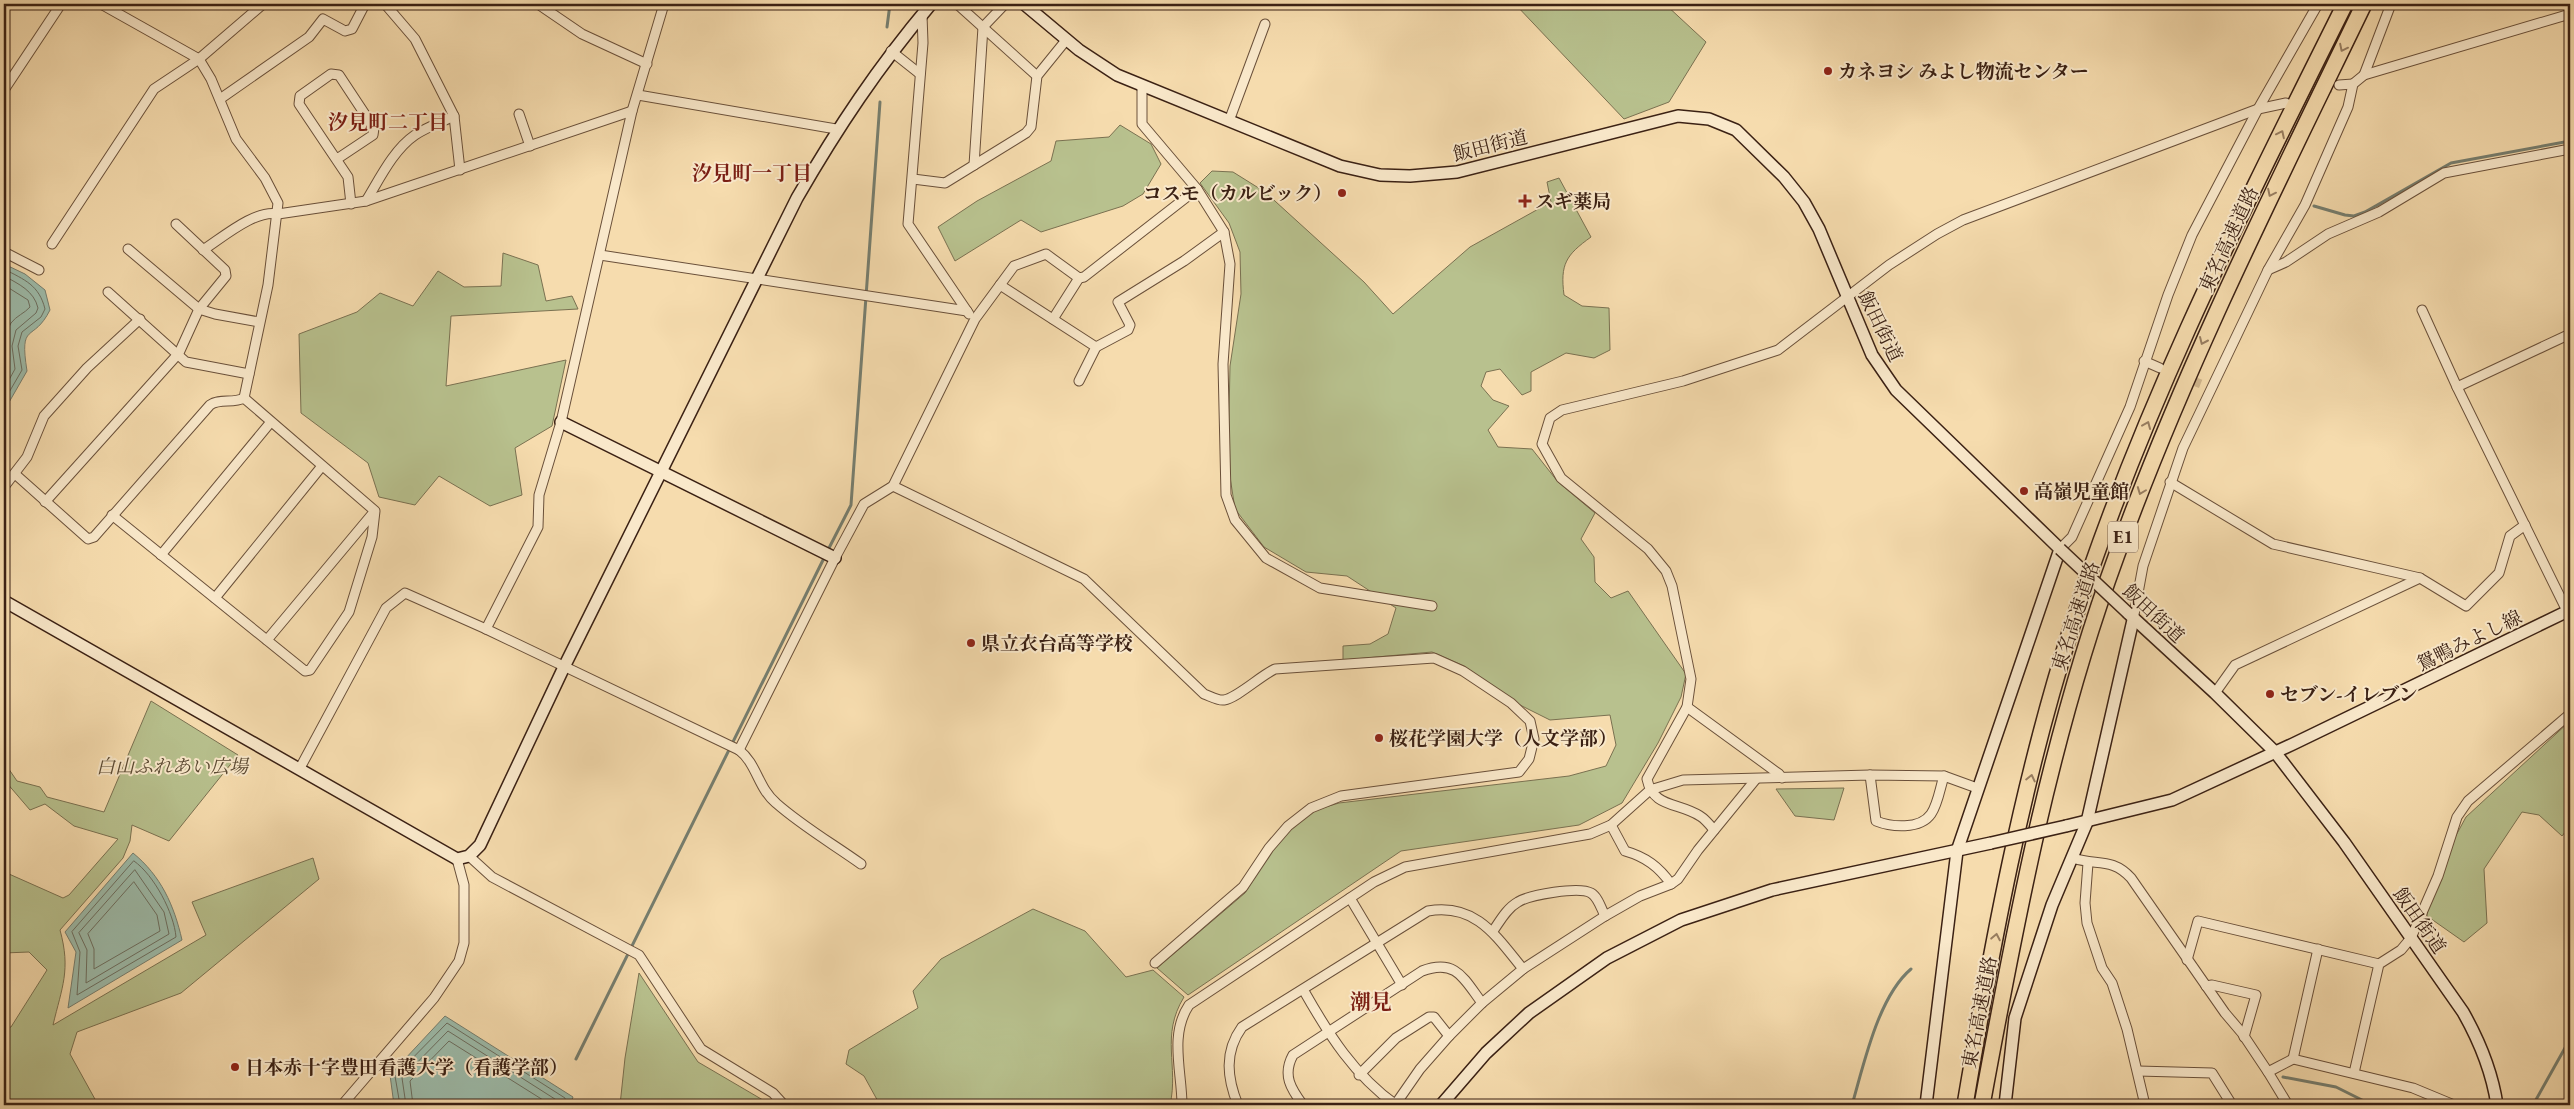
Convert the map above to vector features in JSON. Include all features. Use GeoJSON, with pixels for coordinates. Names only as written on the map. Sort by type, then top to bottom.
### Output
{"type":"FeatureCollection","features":[{"type":"Feature","properties":{"kind":"highway","name":"東名高速道路"},"geometry":{"type":"LineString","coordinates":[[1965,1105],[1981,1011],[2026,799],[2052,694],[2077,611],[2136,451],[2205,290],[2345,4]]}},
{"type":"Feature","properties":{"kind":"highway","name":"東名高速道路"},"geometry":{"type":"LineString","coordinates":[[1982,1105],[2026,874],[2052,767],[2086,646],[2115,558],[2153,458],[2218,306],[2364,4]]}},
{"type":"Feature","properties":{"kind":"street"},"geometry":{"type":"LineString","coordinates":[[4,90],[61,4]]}},
{"type":"Feature","properties":{"kind":"street"},"geometry":{"type":"LineString","coordinates":[[101,4],[199,59],[220,100],[236,139],[265,178],[278,203],[278,214],[260,322],[244,398]]}},
{"type":"Feature","properties":{"kind":"street"},"geometry":{"type":"LineString","coordinates":[[52,244],[154,89],[199,59],[263,4]]}},
{"type":"Feature","properties":{"kind":"street"},"geometry":{"type":"LineString","coordinates":[[220,100],[309,37],[323,19],[346,31],[352,29],[365,4]]}},
{"type":"Feature","properties":{"kind":"street"},"geometry":{"type":"LineString","coordinates":[[385,4],[415,39],[454,116],[460,170]]}},
{"type":"Feature","properties":{"kind":"street"},"geometry":{"type":"LineString","coordinates":[[538,4],[582,34],[647,64]]}},
{"type":"Feature","properties":{"kind":"street"},"geometry":{"type":"LineString","coordinates":[[486,629],[536,531],[539,518],[539,495],[561,422],[632,111],[664,4]]}},
{"type":"Feature","properties":{"kind":"street"},"geometry":{"type":"LineString","coordinates":[[456,859],[469,856],[480,845],[564,667],[797,198],[836,129],[892,51],[931,4]]}},
{"type":"Feature","properties":{"kind":"street"},"geometry":{"type":"LineString","coordinates":[[956,4],[1038,76]]}},
{"type":"Feature","properties":{"kind":"street"},"geometry":{"type":"LineString","coordinates":[[974,165],[983,27],[1004,4]]}},
{"type":"Feature","properties":{"kind":"street","name":"飯田街道"},"geometry":{"type":"LineString","coordinates":[[1024,4],[1091,59],[1142,87],[1340,166],[1380,175],[1410,176],[1457,172],[1678,116],[1701,117],[1717,122],[1744,136],[1784,177],[1804,202],[1819,229],[1872,355],[1896,390],[2130,617],[2215,693],[2275,752],[2344,842],[2464,1012],[2479,1042],[2494,1086],[2497,1105]]}},
{"type":"Feature","properties":{"kind":"street"},"geometry":{"type":"LineString","coordinates":[[1926,1105],[1957,851],[2060,549],[2072,537],[2126,416],[2144,361],[2192,234],[2258,109],[2318,4]]}},
{"type":"Feature","properties":{"kind":"street"},"geometry":{"type":"LineString","coordinates":[[2364,75],[2391,4]]}},
{"type":"Feature","properties":{"kind":"street"},"geometry":{"type":"LineString","coordinates":[[2339,85],[2353,84],[2364,75],[2570,14]]}},
{"type":"Feature","properties":{"kind":"street"},"geometry":{"type":"LineString","coordinates":[[922,15],[923,43],[908,224],[967,311],[975,319]]}},
{"type":"Feature","properties":{"kind":"street"},"geometry":{"type":"LineString","coordinates":[[1229,121],[1265,24]]}},
{"type":"Feature","properties":{"kind":"street"},"geometry":{"type":"LineString","coordinates":[[913,179],[945,183],[1026,133],[1031,127],[1038,76],[1067,39]]}},
{"type":"Feature","properties":{"kind":"street"},"geometry":{"type":"LineString","coordinates":[[892,51],[920,74]]}},
{"type":"Feature","properties":{"kind":"street"},"geometry":{"type":"LineString","coordinates":[[337,159],[373,135],[374,128],[339,75],[332,74],[300,96],[299,104],[348,177],[352,204]]}},
{"type":"Feature","properties":{"kind":"street"},"geometry":{"type":"LineString","coordinates":[[2005,1105],[2015,1018],[2052,905],[2087,822],[2130,617],[2143,566],[2170,482],[2205,386],[2305,205],[2348,107],[2353,84]]}},
{"type":"Feature","properties":{"kind":"street"},"geometry":{"type":"LineString","coordinates":[[1142,87],[1142,124],[1197,189],[1224,232],[1230,264],[1223,364],[1226,495],[1235,520],[1266,558],[1320,588],[1432,606]]}},
{"type":"Feature","properties":{"kind":"street"},"geometry":{"type":"LineString","coordinates":[[638,95],[836,129]]}},
{"type":"Feature","properties":{"kind":"street"},"geometry":{"type":"LineString","coordinates":[[1714,830],[1700,816],[1657,798],[1650,790],[1647,779],[1687,707],[1691,679],[1677,606],[1666,571],[1648,549],[1560,478],[1542,444],[1550,418],[1562,410],[1683,381],[1778,350],[1846,297],[1905,255],[1963,220],[2258,109],[2286,103]]}},
{"type":"Feature","properties":{"kind":"street"},"geometry":{"type":"LineString","coordinates":[[203,250],[254,217],[271,212],[278,214],[366,202],[632,111]]}},
{"type":"Feature","properties":{"kind":"street"},"geometry":{"type":"LineString","coordinates":[[519,114],[530,146]]}},
{"type":"Feature","properties":{"kind":"street"},"geometry":{"type":"LineString","coordinates":[[366,202],[394,157],[415,135],[454,116]]}},
{"type":"Feature","properties":{"kind":"street"},"geometry":{"type":"LineString","coordinates":[[2268,270],[2286,262],[2328,234],[2379,212],[2444,174],[2570,149]]}},
{"type":"Feature","properties":{"kind":"street"},"geometry":{"type":"LineString","coordinates":[[1053,319],[1080,278],[1084,277],[1197,189]]}},
{"type":"Feature","properties":{"kind":"street"},"geometry":{"type":"LineString","coordinates":[[45,502],[178,353],[198,308],[226,276],[225,270],[176,224]]}},
{"type":"Feature","properties":{"kind":"street"},"geometry":{"type":"LineString","coordinates":[[1079,381],[1096,347],[1128,330],[1130,325],[1118,302],[1184,261],[1224,232]]}},
{"type":"Feature","properties":{"kind":"street"},"geometry":{"type":"LineString","coordinates":[[128,249],[198,308],[215,314],[260,322]]}},
{"type":"Feature","properties":{"kind":"street"},"geometry":{"type":"LineString","coordinates":[[4,252],[39,270]]}},
{"type":"Feature","properties":{"kind":"street"},"geometry":{"type":"LineString","coordinates":[[739,750],[864,504],[892,486],[975,319],[1014,266],[1042,254],[1080,278]]}},
{"type":"Feature","properties":{"kind":"street"},"geometry":{"type":"LineString","coordinates":[[600,255],[967,311]]}},
{"type":"Feature","properties":{"kind":"street"},"geometry":{"type":"LineString","coordinates":[[1000,285],[1096,347]]}},
{"type":"Feature","properties":{"kind":"street"},"geometry":{"type":"LineString","coordinates":[[108,292],[190,363],[249,374]]}},
{"type":"Feature","properties":{"kind":"street"},"geometry":{"type":"LineString","coordinates":[[2422,310],[2569,613]]}},
{"type":"Feature","properties":{"kind":"street"},"geometry":{"type":"LineString","coordinates":[[4,488],[27,457],[44,416],[87,368],[140,318]]}},
{"type":"Feature","properties":{"kind":"street"},"geometry":{"type":"LineString","coordinates":[[2458,387],[2570,334]]}},
{"type":"Feature","properties":{"kind":"street"},"geometry":{"type":"LineString","coordinates":[[2144,361],[2160,368]]}},
{"type":"Feature","properties":{"kind":"street"},"geometry":{"type":"LineString","coordinates":[[15,474],[88,539],[94,537],[210,405],[218,402],[233,402],[244,398]]}},
{"type":"Feature","properties":{"kind":"street"},"geometry":{"type":"LineString","coordinates":[[244,398],[270,423],[375,511]]}},
{"type":"Feature","properties":{"kind":"street"},"geometry":{"type":"LineString","coordinates":[[561,422],[835,558]]}},
{"type":"Feature","properties":{"kind":"street"},"geometry":{"type":"LineString","coordinates":[[161,555],[270,423]]}},
{"type":"Feature","properties":{"kind":"street"},"geometry":{"type":"LineString","coordinates":[[215,598],[322,466]]}},
{"type":"Feature","properties":{"kind":"street"},"geometry":{"type":"LineString","coordinates":[[2170,482],[2273,544],[2420,578],[2466,606],[2499,573],[2510,536],[2525,525]]}},
{"type":"Feature","properties":{"kind":"street"},"geometry":{"type":"LineString","coordinates":[[892,486],[1084,580],[1204,694],[1222,700],[1235,696],[1260,676],[1275,669],[1434,658],[1463,671],[1511,703],[1530,721],[1534,739],[1529,759],[1518,772],[1341,796],[1311,808],[1288,826],[1269,848],[1244,887],[1155,963]]}},
{"type":"Feature","properties":{"kind":"street"},"geometry":{"type":"LineString","coordinates":[[112,515],[305,671],[310,670],[349,612],[372,537],[375,511]]}},
{"type":"Feature","properties":{"kind":"street"},"geometry":{"type":"LineString","coordinates":[[267,640],[375,511]]}},
{"type":"Feature","properties":{"kind":"street"},"geometry":{"type":"LineString","coordinates":[[2215,693],[2235,665],[2420,578]]}},
{"type":"Feature","properties":{"kind":"street"},"geometry":{"type":"LineString","coordinates":[[300,768],[386,608],[405,593],[486,629],[739,750],[750,758],[758,781],[775,802],[861,864]]}},
{"type":"Feature","properties":{"kind":"street"},"geometry":{"type":"LineString","coordinates":[[4,601],[300,768],[456,859],[464,885],[464,943],[459,961],[434,998],[342,1105]]}},
{"type":"Feature","properties":{"kind":"street","name":"鴛鴨みよし線"},"geometry":{"type":"LineString","coordinates":[[1441,1105],[1486,1053],[1529,1012],[1607,958],[1671,925],[1772,890],[2087,822],[2172,800],[2569,613]]}},
{"type":"Feature","properties":{"kind":"street"},"geometry":{"type":"LineString","coordinates":[[1687,707],[1782,778]]}},
{"type":"Feature","properties":{"kind":"street"},"geometry":{"type":"LineString","coordinates":[[2187,960],[2198,921],[2378,964],[2401,950],[2412,938],[2438,876],[2447,841],[2461,810],[2468,801],[2570,714]]}},
{"type":"Feature","properties":{"kind":"street"},"geometry":{"type":"LineString","coordinates":[[1182,1105],[1178,1036],[1180,1021],[1189,1006],[1350,898],[1391,873],[1405,867],[1590,834],[1611,825],[1650,790],[1683,780],[1870,775],[1944,776],[1978,788]]}},
{"type":"Feature","properties":{"kind":"street"},"geometry":{"type":"LineString","coordinates":[[1870,775],[1876,821],[1887,825],[1906,825],[1925,820],[1931,814],[1944,776]]}},
{"type":"Feature","properties":{"kind":"street"},"geometry":{"type":"LineString","coordinates":[[1304,990],[1329,1033],[1359,1074],[1372,1088],[1395,1105],[1420,1069],[1449,1036],[1482,1003],[1523,969],[1605,916],[1640,896],[1672,884],[1683,873],[1714,830],[1756,779]]}},
{"type":"Feature","properties":{"kind":"street"},"geometry":{"type":"LineString","coordinates":[[1611,825],[1625,851],[1639,855],[1661,869],[1672,884]]}},
{"type":"Feature","properties":{"kind":"street"},"geometry":{"type":"LineString","coordinates":[[469,856],[492,877],[638,956],[701,1049],[772,1092],[784,1105]]}},
{"type":"Feature","properties":{"kind":"street"},"geometry":{"type":"LineString","coordinates":[[2073,858],[2088,863],[2113,864],[2123,868],[2153,908],[2187,960],[2244,1037],[2288,1105]]}},
{"type":"Feature","properties":{"kind":"street"},"geometry":{"type":"LineString","coordinates":[[2088,863],[2085,903],[2087,923],[2102,968],[2112,983],[2138,1071],[2145,1105]]}},
{"type":"Feature","properties":{"kind":"street"},"geometry":{"type":"LineString","coordinates":[[1493,931],[1511,907],[1524,898],[1577,889],[1587,891],[1595,897],[1605,916]]}},
{"type":"Feature","properties":{"kind":"street"},"geometry":{"type":"LineString","coordinates":[[1350,898],[1402,985]]}},
{"type":"Feature","properties":{"kind":"street"},"geometry":{"type":"LineString","coordinates":[[1238,1105],[1232,1088],[1228,1062],[1229,1051],[1242,1027],[1304,990],[1418,916],[1437,910],[1463,912],[1493,931],[1523,969]]}},
{"type":"Feature","properties":{"kind":"street"},"geometry":{"type":"LineString","coordinates":[[2293,1059],[2318,949]]}},
{"type":"Feature","properties":{"kind":"street"},"geometry":{"type":"LineString","coordinates":[[2354,1073],[2378,964]]}},
{"type":"Feature","properties":{"kind":"street"},"geometry":{"type":"LineString","coordinates":[[1303,1105],[1288,1082],[1287,1070],[1290,1060],[1298,1050],[1329,1033],[1422,971],[1436,966],[1445,966],[1461,975],[1482,1003]]}},
{"type":"Feature","properties":{"kind":"street"},"geometry":{"type":"LineString","coordinates":[[2206,986],[2212,985],[2256,995],[2244,1037]]}},
{"type":"Feature","properties":{"kind":"street"},"geometry":{"type":"LineString","coordinates":[[1359,1074],[1396,1038],[1429,1017],[1434,1018],[1449,1036]]}},
{"type":"Feature","properties":{"kind":"street"},"geometry":{"type":"LineString","coordinates":[[2268,1072],[2293,1059],[2414,1088],[2454,1105]]}},
{"type":"Feature","properties":{"kind":"street"},"geometry":{"type":"LineString","coordinates":[[2138,1071],[2212,1073],[2232,1105]]}},
{"type":"Feature","properties":{"kind":"green space"},"geometry":{"type":"Polygon","coordinates":[[[1515,4],[1665,4],[1706,42],[1669,102],[1624,119],[1515,4]]]}},
{"type":"Feature","properties":{"kind":"green space"},"geometry":{"type":"Polygon","coordinates":[[[1120,125],[1151,144],[1161,164],[1143,194],[1123,206],[1041,232],[1021,220],[955,261],[938,227],[977,201],[1051,161],[1056,141],[1109,137],[1120,125]]]}},
{"type":"Feature","properties":{"kind":"green space"},"geometry":{"type":"Polygon","coordinates":[[[1212,171],[1233,172],[1265,192],[1364,282],[1393,314],[1470,247],[1551,202],[1547,182],[1559,178],[1591,237],[1570,255],[1567,261],[1563,275],[1564,295],[1582,306],[1609,308],[1610,350],[1594,358],[1566,353],[1531,372],[1531,391],[1522,395],[1500,369],[1486,372],[1481,386],[1493,400],[1509,406],[1488,430],[1498,447],[1532,449],[1558,482],[1595,513],[1581,539],[1594,557],[1595,582],[1611,598],[1628,591],[1686,674],[1681,697],[1658,743],[1622,803],[1579,825],[1401,851],[1188,995],[1157,968],[1245,893],[1274,847],[1312,811],[1339,803],[1569,776],[1606,766],[1616,745],[1610,715],[1550,720],[1518,704],[1464,666],[1432,652],[1343,660],[1343,646],[1370,644],[1388,634],[1396,608],[1347,576],[1306,572],[1264,547],[1235,509],[1228,464],[1230,366],[1241,294],[1240,252],[1229,223],[1200,183],[1212,171]]]}},
{"type":"Feature","properties":{"kind":"green space"},"geometry":{"type":"Polygon","coordinates":[[[503,253],[538,265],[546,301],[572,296],[578,309],[451,316],[446,386],[566,360],[552,426],[515,448],[522,495],[490,506],[439,476],[415,505],[379,497],[368,463],[301,413],[299,334],[357,312],[380,293],[413,306],[438,271],[464,287],[501,286],[503,253]]]}},
{"type":"Feature","properties":{"kind":"green space","name":"白山ふれあい広場"},"geometry":{"type":"Polygon","coordinates":[[[151,701],[238,755],[169,841],[132,825],[130,841],[123,858],[60,930],[65,956],[65,968],[53,1025],[206,935],[192,902],[313,858],[319,879],[181,993],[77,1032],[70,1054],[96,1101],[102,1105],[4,1105],[4,1028],[11,1027],[47,970],[29,952],[4,953],[4,876],[9,874],[63,898],[69,895],[118,839],[74,826],[45,804],[30,810],[6,782],[4,785],[4,762],[17,781],[40,787],[47,797],[104,812],[151,701]]]}},
{"type":"Feature","properties":{"kind":"green space"},"geometry":{"type":"Polygon","coordinates":[[[2570,721],[2570,826],[2562,836],[2539,815],[2522,812],[2484,869],[2487,923],[2464,942],[2427,916],[2429,885],[2466,817],[2570,721]]]}},
{"type":"Feature","properties":{"kind":"green space"},"geometry":{"type":"Polygon","coordinates":[[[1844,788],[1834,820],[1795,816],[1776,789],[1844,788]]]}},
{"type":"Feature","properties":{"kind":"green space"},"geometry":{"type":"Polygon","coordinates":[[[1033,909],[1085,931],[1126,977],[1153,970],[1184,997],[1177,1011],[1171,1038],[1173,1077],[1170,1105],[880,1105],[864,1076],[846,1064],[849,1050],[918,1008],[913,991],[941,959],[1033,909]]]}},
{"type":"Feature","properties":{"kind":"green space"},"geometry":{"type":"Polygon","coordinates":[[[639,973],[698,1062],[768,1103],[767,1105],[620,1105],[625,1058],[639,973]]]}},
{"type":"Feature","properties":{"kind":"water"},"geometry":{"type":"Polygon","coordinates":[[[4,264],[25,274],[45,290],[50,310],[38,327],[26,338],[25,355],[27,371],[4,411],[4,264]]]}},
{"type":"Feature","properties":{"kind":"water"},"geometry":{"type":"Polygon","coordinates":[[[133,853],[159,881],[175,915],[182,940],[68,1008],[76,952],[65,932],[133,853]]]}},
{"type":"Feature","properties":{"kind":"water"},"geometry":{"type":"Polygon","coordinates":[[[445,1016],[573,1097],[570,1105],[394,1105],[390,1075],[445,1016]]]}},
{"type":"Feature","properties":{"kind":"waterway"},"geometry":{"type":"LineString","coordinates":[[887,27],[890,4]]}},
{"type":"Feature","properties":{"kind":"waterway"},"geometry":{"type":"LineString","coordinates":[[828,550],[851,505],[880,102]]}},
{"type":"Feature","properties":{"kind":"waterway"},"geometry":{"type":"LineString","coordinates":[[2314,206],[2354,216],[2365,212],[2451,163],[2570,141]]}},
{"type":"Feature","properties":{"kind":"waterway"},"geometry":{"type":"LineString","coordinates":[[576,1059],[825,556]]}},
{"type":"Feature","properties":{"kind":"waterway"},"geometry":{"type":"LineString","coordinates":[[1852,1105],[1867,1051],[1881,1014],[1899,981],[1911,969]]}},
{"type":"Feature","properties":{"kind":"waterway"},"geometry":{"type":"LineString","coordinates":[[2533,1105],[2570,1039]]}},
{"type":"Feature","properties":{"kind":"waterway"},"geometry":{"type":"LineString","coordinates":[[2283,1077],[2336,1087],[2372,1105]]}},
{"type":"Feature","properties":{"kind":"tunnel"},"geometry":{"type":"LineString","coordinates":[[2297,100],[2339,85]]}},
{"type":"Feature","properties":{"kind":"tunnel"},"geometry":{"type":"LineString","coordinates":[[2167,371],[2201,384]]}},
{"type":"Feature","properties":{"kind":"place","name":"カネヨシ みよし物流センター"},"geometry":{"type":"Point","coordinates":[1828,71]}},
{"type":"Feature","properties":{"kind":"place","name":"コスモ（カルビック）"},"geometry":{"type":"Point","coordinates":[1342,193]}},
{"type":"Feature","properties":{"kind":"place","name":"スギ薬局"},"geometry":{"type":"Point","coordinates":[1525,201]}},
{"type":"Feature","properties":{"kind":"place","name":"高嶺児童館"},"geometry":{"type":"Point","coordinates":[2024,491]}},
{"type":"Feature","properties":{"kind":"place","name":"県立衣台高等学校"},"geometry":{"type":"Point","coordinates":[971,643]}},
{"type":"Feature","properties":{"kind":"place","name":"セブン-イレブン"},"geometry":{"type":"Point","coordinates":[2270,694]}},
{"type":"Feature","properties":{"kind":"place","name":"桜花学園大学（人文学部）"},"geometry":{"type":"Point","coordinates":[1379,738]}},
{"type":"Feature","properties":{"kind":"place","name":"日本赤十字豊田看護大学（看護学部）"},"geometry":{"type":"Point","coordinates":[235,1067]}},
{"type":"Feature","properties":{"kind":"district","name":"汐見町二丁目"},"geometry":{"type":"Point","coordinates":[388,122]}},
{"type":"Feature","properties":{"kind":"district","name":"汐見町一丁目"},"geometry":{"type":"Point","coordinates":[752,173]}},
{"type":"Feature","properties":{"kind":"district","name":"潮見"},"geometry":{"type":"Point","coordinates":[1371,1002]}}]}
